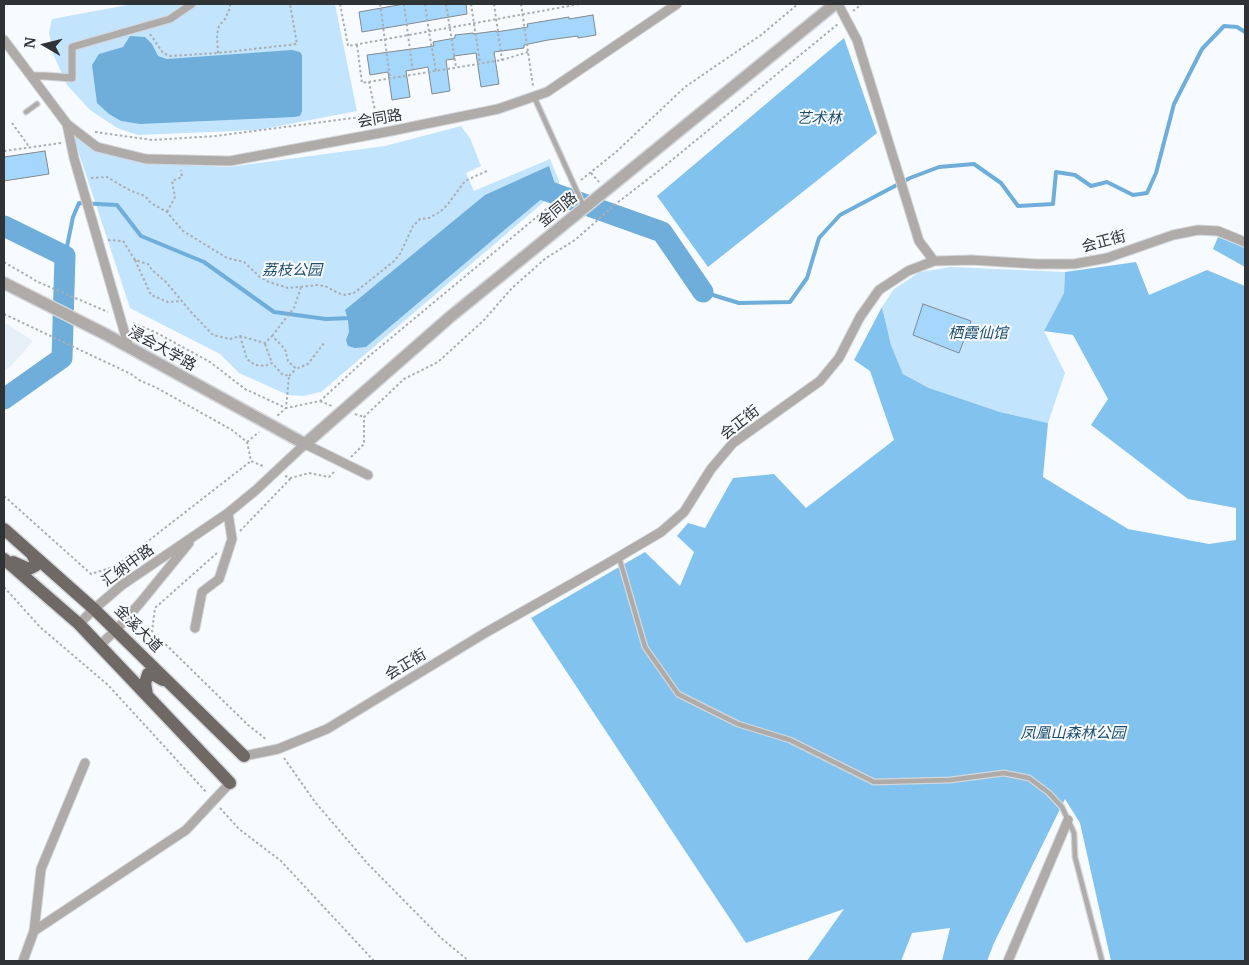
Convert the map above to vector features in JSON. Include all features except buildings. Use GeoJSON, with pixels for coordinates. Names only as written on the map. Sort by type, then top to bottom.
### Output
{"type":"FeatureCollection","features":[{"type":"Feature","properties":{"kind":"main road","name":"金溪大道"},"geometry":{"type":"LineString","coordinates":[[4,529],[94,609],[244,756]]}},
{"type":"Feature","properties":{"kind":"main road"},"geometry":{"type":"LineString","coordinates":[[4,558],[29,569],[34,566],[35,560],[32,554]]}},
{"type":"Feature","properties":{"kind":"main road"},"geometry":{"type":"LineString","coordinates":[[4,558],[79,624],[230,783]]}},
{"type":"Feature","properties":{"kind":"main road"},"geometry":{"type":"LineString","coordinates":[[147,695],[145,683],[148,674],[154,675],[175,689]]}},
{"type":"Feature","properties":{"kind":"street"},"geometry":{"type":"LineString","coordinates":[[31,76],[72,78],[72,48],[170,19],[192,4]]}},
{"type":"Feature","properties":{"kind":"street"},"geometry":{"type":"LineString","coordinates":[[836,4],[846,17],[857,40],[919,241],[934,261]]}},
{"type":"Feature","properties":{"kind":"street","name":"金同路"},"geometry":{"type":"LineString","coordinates":[[305,444],[450,317],[836,4]]}},
{"type":"Feature","properties":{"kind":"street","name":"会同路"},"geometry":{"type":"LineString","coordinates":[[4,40],[67,124],[97,147],[146,159],[230,161],[392,131],[498,109],[535,99],[670,5]]}},
{"type":"Feature","properties":{"kind":"street","name":"会同路"},"geometry":{"type":"LineString","coordinates":[[67,124],[80,178],[129,348]]}},
{"type":"Feature","properties":{"kind":"street","name":"会正街"},"geometry":{"type":"LineString","coordinates":[[244,756],[278,749],[327,730],[484,633],[661,532],[684,512],[711,469],[733,443],[820,381],[839,358],[860,317],[879,290],[908,271],[934,261],[972,260],[1074,264],[1107,258],[1173,235],[1198,230],[1218,231],[1245,242]]}},
{"type":"Feature","properties":{"kind":"street","name":"浸会大学路"},"geometry":{"type":"LineString","coordinates":[[4,282],[105,334],[305,444]]}},
{"type":"Feature","properties":{"kind":"street"},"geometry":{"type":"LineString","coordinates":[[305,444],[368,475]]}},
{"type":"Feature","properties":{"kind":"street","name":"汇纳中路"},"geometry":{"type":"LineString","coordinates":[[79,624],[122,585],[228,513],[256,490],[305,444]]}},
{"type":"Feature","properties":{"kind":"street"},"geometry":{"type":"LineString","coordinates":[[195,628],[202,592],[219,579],[232,539],[228,513]]}},
{"type":"Feature","properties":{"kind":"street","name":"汇纳中路"},"geometry":{"type":"LineString","coordinates":[[100,645],[116,630],[196,535]]}},
{"type":"Feature","properties":{"kind":"street"},"geometry":{"type":"LineString","coordinates":[[23,961],[34,931],[41,869],[85,763]]}},
{"type":"Feature","properties":{"kind":"street"},"geometry":{"type":"LineString","coordinates":[[34,931],[186,830],[230,783]]}},
{"type":"Feature","properties":{"kind":"street"},"geometry":{"type":"LineString","coordinates":[[1008,961],[1068,820]]}},
{"type":"Feature","properties":{"kind":"lane"},"geometry":{"type":"LineString","coordinates":[[535,99],[584,208]]}},
{"type":"Feature","properties":{"kind":"lane"},"geometry":{"type":"LineString","coordinates":[[26,112],[37,104]]}},
{"type":"Feature","properties":{"kind":"lane"},"geometry":{"type":"LineString","coordinates":[[619,557],[645,647],[678,694],[738,724],[790,740],[874,782],[950,780],[1004,773],[1029,778],[1049,793],[1062,807],[1074,833],[1075,857],[1102,961]]}},
{"type":"Feature","properties":{"kind":"path"},"geometry":{"type":"LineString","coordinates":[[218,52],[217,34],[219,26],[225,19],[230,4]]}},
{"type":"Feature","properties":{"kind":"path"},"geometry":{"type":"LineString","coordinates":[[144,32],[150,33],[163,53],[170,56],[297,44],[290,4]]}},
{"type":"Feature","properties":{"kind":"path"},"geometry":{"type":"LineString","coordinates":[[341,4],[348,46],[580,4]]}},
{"type":"Feature","properties":{"kind":"path"},"geometry":{"type":"LineString","coordinates":[[380,4],[390,78]]}},
{"type":"Feature","properties":{"kind":"path"},"geometry":{"type":"LineString","coordinates":[[404,4],[413,74]]}},
{"type":"Feature","properties":{"kind":"path"},"geometry":{"type":"LineString","coordinates":[[425,4],[436,71]]}},
{"type":"Feature","properties":{"kind":"path"},"geometry":{"type":"LineString","coordinates":[[446,4],[456,67]]}},
{"type":"Feature","properties":{"kind":"path"},"geometry":{"type":"LineString","coordinates":[[471,4],[480,63]]}},
{"type":"Feature","properties":{"kind":"path"},"geometry":{"type":"LineString","coordinates":[[494,4],[502,60]]}},
{"type":"Feature","properties":{"kind":"path"},"geometry":{"type":"LineString","coordinates":[[522,4],[535,99]]}},
{"type":"Feature","properties":{"kind":"path"},"geometry":{"type":"LineString","coordinates":[[545,4],[546,10]]}},
{"type":"Feature","properties":{"kind":"path"},"geometry":{"type":"LineString","coordinates":[[584,178],[616,152],[685,87],[761,36],[798,4]]}},
{"type":"Feature","properties":{"kind":"path"},"geometry":{"type":"LineString","coordinates":[[597,221],[862,4]]}},
{"type":"Feature","properties":{"kind":"path"},"geometry":{"type":"LineString","coordinates":[[357,45],[362,83],[502,60],[528,52]]}},
{"type":"Feature","properties":{"kind":"path"},"geometry":{"type":"LineString","coordinates":[[75,130],[152,140],[216,136],[376,115],[369,82]]}},
{"type":"Feature","properties":{"kind":"path"},"geometry":{"type":"LineString","coordinates":[[12,123],[30,148]]}},
{"type":"Feature","properties":{"kind":"path"},"geometry":{"type":"LineString","coordinates":[[4,151],[71,142]]}},
{"type":"Feature","properties":{"kind":"path"},"geometry":{"type":"LineString","coordinates":[[166,212],[175,197],[172,181],[182,177],[180,160]]}},
{"type":"Feature","properties":{"kind":"path"},"geometry":{"type":"LineString","coordinates":[[80,178],[107,176],[130,191],[145,196],[151,203],[166,212],[183,231],[227,258],[244,262],[268,282],[288,288],[325,286],[345,295],[354,293],[393,262],[400,254],[413,226],[420,220],[430,218],[441,211],[465,181],[489,170]]}},
{"type":"Feature","properties":{"kind":"path"},"geometry":{"type":"LineString","coordinates":[[4,262],[38,282],[155,332],[210,362],[245,389],[286,408],[320,401],[368,357],[555,202]]}},
{"type":"Feature","properties":{"kind":"path"},"geometry":{"type":"LineString","coordinates":[[98,239],[123,242],[135,260],[151,295],[168,302],[182,301]]}},
{"type":"Feature","properties":{"kind":"path"},"geometry":{"type":"LineString","coordinates":[[135,260],[148,264],[213,335],[230,339],[240,336],[265,343]]}},
{"type":"Feature","properties":{"kind":"path"},"geometry":{"type":"LineString","coordinates":[[265,343],[294,308],[301,287]]}},
{"type":"Feature","properties":{"kind":"path"},"geometry":{"type":"LineString","coordinates":[[4,314],[157,388]]}},
{"type":"Feature","properties":{"kind":"path"},"geometry":{"type":"LineString","coordinates":[[240,336],[247,359],[255,365],[266,366],[272,363]]}},
{"type":"Feature","properties":{"kind":"path"},"geometry":{"type":"LineString","coordinates":[[272,336],[285,349],[288,361],[296,369]]}},
{"type":"Feature","properties":{"kind":"path"},"geometry":{"type":"LineString","coordinates":[[265,343],[272,363],[282,374],[289,376]]}},
{"type":"Feature","properties":{"kind":"path"},"geometry":{"type":"LineString","coordinates":[[286,408],[289,376],[296,369],[308,364],[324,343]]}},
{"type":"Feature","properties":{"kind":"path"},"geometry":{"type":"LineString","coordinates":[[4,496],[91,574],[116,566],[251,461]]}},
{"type":"Feature","properties":{"kind":"path"},"geometry":{"type":"LineString","coordinates":[[291,478],[232,539],[155,608],[152,631],[248,725],[278,749],[315,802],[368,864],[441,938],[469,961]]}},
{"type":"Feature","properties":{"kind":"path"},"geometry":{"type":"LineString","coordinates":[[4,587],[40,627],[108,685],[239,829],[282,861],[374,961]]}},
{"type":"Feature","properties":{"kind":"shaded area"},"geometry":{"type":"Polygon","coordinates":[[[130,36],[145,37],[152,44],[158,56],[167,59],[292,50],[300,52],[302,55],[302,111],[300,116],[140,124],[121,121],[109,114],[97,103],[92,65],[99,54],[123,47],[130,36]]]}},
{"type":"Feature","properties":{"kind":"shaded area"},"geometry":{"type":"Polygon","coordinates":[[[549,166],[556,187],[366,347],[355,348],[348,346],[346,340],[349,332],[348,320],[345,310],[485,195],[549,166]]]}},
{"type":"Feature","properties":{"kind":"shaded area"},"geometry":{"type":"Polygon","coordinates":[[[4,322],[33,341],[11,366],[4,371],[4,322]]]}},
{"type":"Feature","properties":{"kind":"green space"},"geometry":{"type":"Polygon","coordinates":[[[133,4],[335,4],[357,111],[258,130],[138,135],[117,128],[90,110],[67,85],[53,54],[49,32],[52,19],[133,4]]]}},
{"type":"Feature","properties":{"kind":"green space","name":"艺术林"},"geometry":{"type":"Polygon","coordinates":[[[844,38],[877,133],[708,267],[657,196],[844,38]]]}},
{"type":"Feature","properties":{"kind":"green space","name":"荔枝公园"},"geometry":{"type":"Polygon","coordinates":[[[461,126],[470,138],[481,166],[466,173],[474,191],[550,159],[559,181],[559,189],[321,392],[303,396],[288,395],[239,373],[220,354],[130,308],[74,138],[78,138],[97,152],[144,163],[229,167],[385,146],[461,126]]]}},
{"type":"Feature","properties":{"kind":"green space"},"geometry":{"type":"Polygon","coordinates":[[[1218,237],[1245,248],[1245,267],[1213,249],[1218,237]]]}},
{"type":"Feature","properties":{"kind":"green space","name":"凤凰山森林公园"},"geometry":{"type":"Polygon","coordinates":[[[1136,262],[1149,295],[1207,270],[1245,286],[1245,961],[1111,961],[1080,823],[1065,799],[994,943],[987,961],[942,961],[950,928],[912,933],[901,961],[807,961],[844,909],[746,943],[531,618],[645,552],[680,586],[694,552],[677,536],[688,523],[705,528],[733,478],[774,474],[806,508],[894,440],[870,371],[854,360],[882,307],[891,345],[903,374],[929,388],[1000,412],[1048,423],[1043,477],[1128,529],[1209,544],[1236,540],[1236,508],[1188,499],[1091,425],[1108,399],[1073,335],[1044,331],[1064,293],[1065,272],[1136,262]]]}},
{"type":"Feature","properties":{"kind":"green space","name":"栖霞仙馆"},"geometry":{"type":"Polygon","coordinates":[[[951,267],[1065,272],[1064,293],[1044,331],[1065,373],[1048,423],[1000,412],[929,388],[903,374],[891,345],[882,307],[894,289],[920,272],[951,267]]]}},
{"type":"Feature","properties":{"kind":"waterway"},"geometry":{"type":"LineString","coordinates":[[703,292],[739,303],[790,302],[807,278],[819,238],[840,215],[910,178],[939,167],[974,164],[1001,183],[1018,206],[1053,204],[1056,172],[1075,175],[1091,186],[1107,182],[1133,195],[1147,193],[1156,173],[1174,104],[1202,49],[1224,26],[1237,27],[1245,32]]}},
{"type":"Feature","properties":{"kind":"waterway"},"geometry":{"type":"LineString","coordinates":[[524,194],[536,187],[662,232],[703,292]]}},
{"type":"Feature","properties":{"kind":"waterway"},"geometry":{"type":"LineString","coordinates":[[65,256],[73,217],[79,203],[117,205],[141,236],[204,262],[274,312],[326,319],[351,318]]}},
{"type":"Feature","properties":{"kind":"waterway"},"geometry":{"type":"LineString","coordinates":[[4,226],[65,256],[62,358],[4,399]]}}]}
